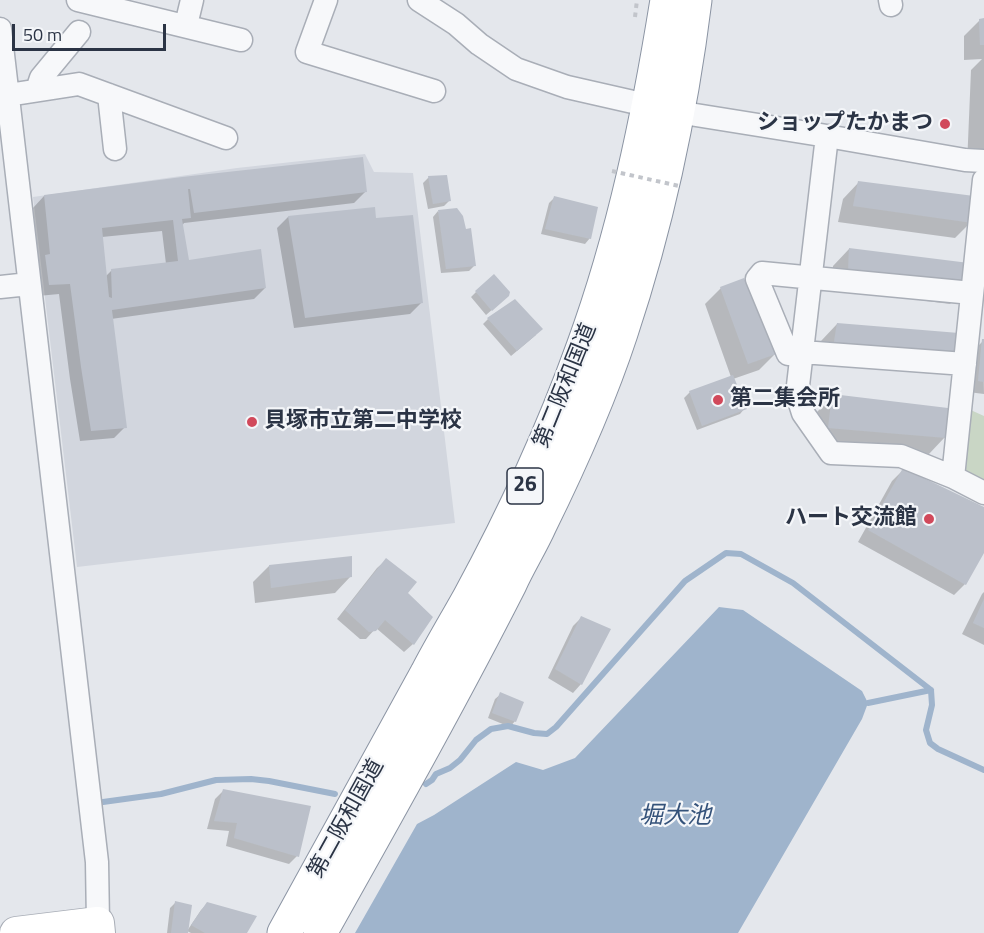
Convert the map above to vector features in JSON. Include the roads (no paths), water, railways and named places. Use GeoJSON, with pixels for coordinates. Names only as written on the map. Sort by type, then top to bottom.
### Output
{"type":"FeatureCollection","features":[{"type":"Feature","properties":{"kind":"highway","name":"第二阪和国道"},"geometry":{"type":"LineString","coordinates":[[320,933],[472,658],[540,527],[606,375],[650,236],[670,152],[663,109],[667,0]]}},
{"type":"Feature","properties":{"kind":"highway","name":"第二阪和国道"},"geometry":{"type":"LineString","coordinates":[[284,933],[470,597],[532,470],[582,350],[626,209],[663,109],[695,0]]}},
{"type":"Feature","properties":{"kind":"street"},"geometry":{"type":"LineString","coordinates":[[78,0],[241,40]]}},
{"type":"Feature","properties":{"kind":"street"},"geometry":{"type":"LineString","coordinates":[[186,26],[192,0]]}},
{"type":"Feature","properties":{"kind":"street"},"geometry":{"type":"LineString","coordinates":[[326,0],[307,52],[434,91]]}},
{"type":"Feature","properties":{"kind":"street"},"geometry":{"type":"LineString","coordinates":[[419,0],[456,24],[479,44],[516,69],[567,87],[663,109],[965,160],[984,161]]}},
{"type":"Feature","properties":{"kind":"street"},"geometry":{"type":"LineString","coordinates":[[0,29],[8,94],[9,182],[29,284],[97,862],[99,928],[16,933]]}},
{"type":"Feature","properties":{"kind":"street"},"geometry":{"type":"LineString","coordinates":[[38,90],[41,78],[79,32]]}},
{"type":"Feature","properties":{"kind":"street"},"geometry":{"type":"LineString","coordinates":[[8,94],[80,84],[226,138]]}},
{"type":"Feature","properties":{"kind":"street"},"geometry":{"type":"LineString","coordinates":[[109,95],[115,149]]}},
{"type":"Feature","properties":{"kind":"street"},"geometry":{"type":"LineString","coordinates":[[827,136],[796,394],[803,413],[831,453],[901,456],[953,477],[984,493]]}},
{"type":"Feature","properties":{"kind":"street"},"geometry":{"type":"LineString","coordinates":[[953,477],[984,180]]}},
{"type":"Feature","properties":{"kind":"street"},"geometry":{"type":"LineString","coordinates":[[965,364],[802,352],[788,354],[757,279],[762,273],[972,293]]}},
{"type":"Feature","properties":{"kind":"street"},"geometry":{"type":"LineString","coordinates":[[0,287],[29,284]]}},
{"type":"Feature","properties":{"kind":"water","name":"堀大池"},"geometry":{"type":"Polygon","coordinates":[[[719,607],[743,610],[862,691],[868,703],[862,719],[738,933],[355,933],[417,824],[516,762],[543,770],[575,758],[719,607]]]}},
{"type":"Feature","properties":{"kind":"waterway"},"geometry":{"type":"LineString","coordinates":[[426,784],[436,774],[450,768],[460,760],[476,740],[491,729],[508,726],[547,734],[556,727],[685,581],[726,553],[741,554],[793,583],[931,690]]}},
{"type":"Feature","properties":{"kind":"waterway"},"geometry":{"type":"LineString","coordinates":[[868,703],[931,690],[932,705],[926,730],[930,743],[984,770]]}},
{"type":"Feature","properties":{"kind":"waterway"},"geometry":{"type":"LineString","coordinates":[[103,802],[161,794],[216,780],[269,781],[335,794]]}},
{"type":"Feature","properties":{"kind":"place","name":"ショップたかまつ"},"geometry":{"type":"Point","coordinates":[945,124]}},
{"type":"Feature","properties":{"kind":"place","name":"第二集会所"},"geometry":{"type":"Point","coordinates":[718,400]}},
{"type":"Feature","properties":{"kind":"place","name":"貝塚市立第二中学校"},"geometry":{"type":"Point","coordinates":[252,422]}},
{"type":"Feature","properties":{"kind":"place","name":"ハート交流館"},"geometry":{"type":"Point","coordinates":[929,519]}}]}
